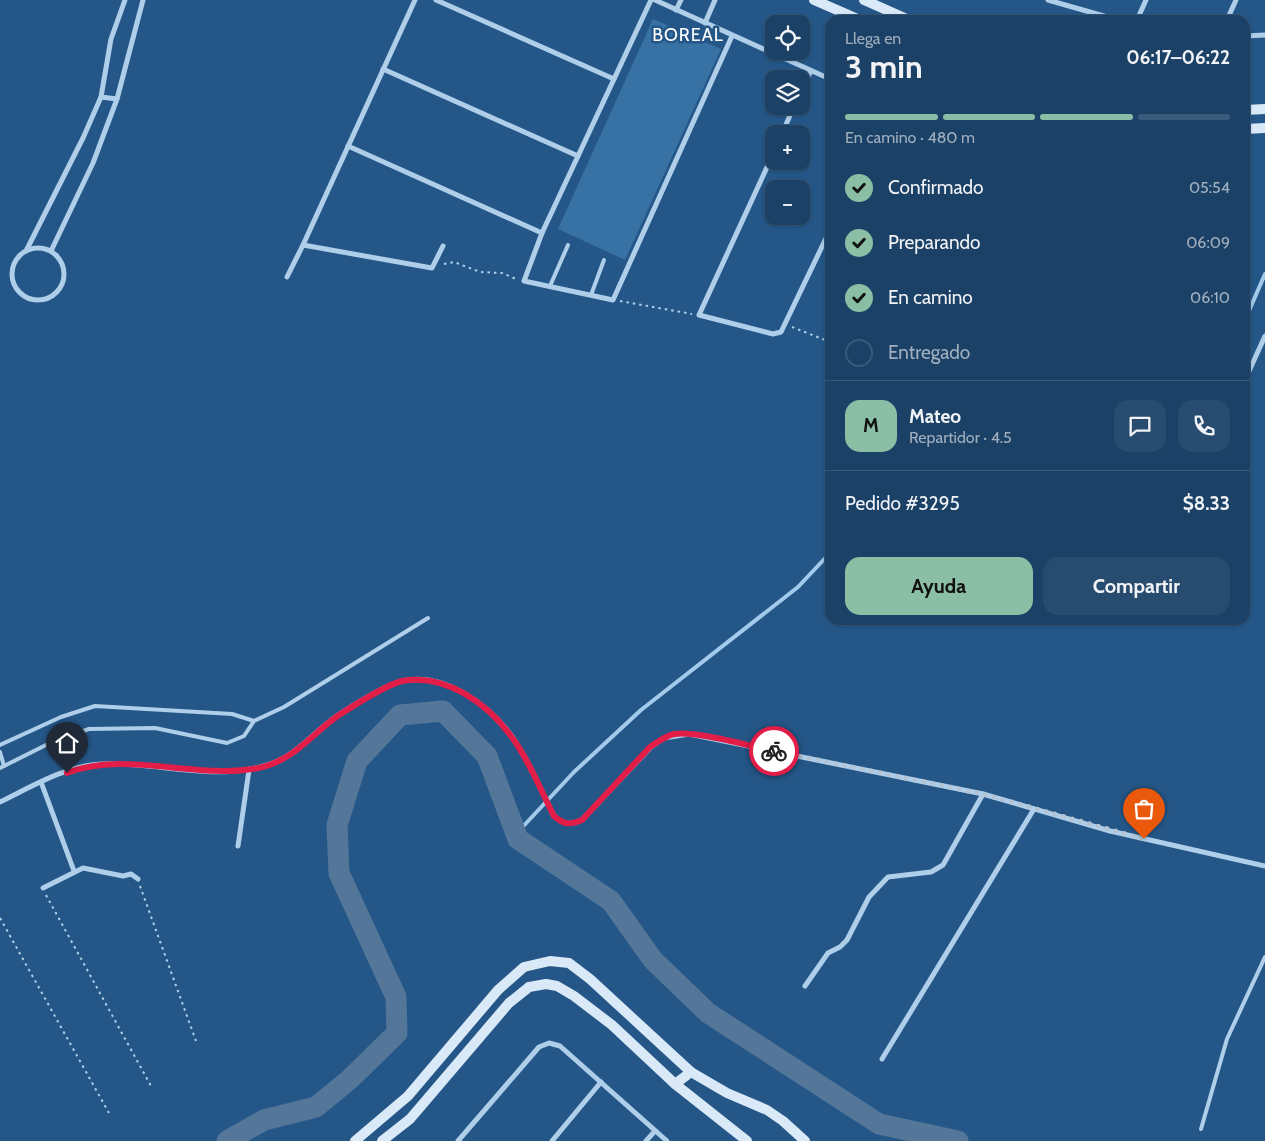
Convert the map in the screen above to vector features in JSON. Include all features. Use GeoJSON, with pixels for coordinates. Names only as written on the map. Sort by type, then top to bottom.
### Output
{"type":"FeatureCollection","features":[{"type":"Feature","properties":{"kind":"street"},"geometry":{"type":"LineString","coordinates":[[26,251],[38,248],[51,251],[61,261],[64,274],[63,280],[56,292],[38,299],[25,296],[13,280],[13,267],[26,251],[83,138],[101,96],[111,39],[125,0]]}},
{"type":"Feature","properties":{"kind":"street"},"geometry":{"type":"LineString","coordinates":[[51,251],[93,163],[117,99],[143,0]]}},
{"type":"Feature","properties":{"kind":"street"},"geometry":{"type":"LineString","coordinates":[[287,277],[415,0]]}},
{"type":"Feature","properties":{"kind":"street"},"geometry":{"type":"LineString","coordinates":[[436,0],[614,79]]}},
{"type":"Feature","properties":{"kind":"street"},"geometry":{"type":"LineString","coordinates":[[651,0],[542,234],[524,281],[613,300],[732,36]]}},
{"type":"Feature","properties":{"kind":"street"},"geometry":{"type":"LineString","coordinates":[[655,0],[808,70]]}},
{"type":"Feature","properties":{"kind":"street"},"geometry":{"type":"LineString","coordinates":[[676,10],[681,0]]}},
{"type":"Feature","properties":{"kind":"street"},"geometry":{"type":"LineString","coordinates":[[705,23],[715,0]]}},
{"type":"Feature","properties":{"kind":"street"},"geometry":{"type":"LineString","coordinates":[[814,0],[848,15]]}},
{"type":"Feature","properties":{"kind":"street"},"geometry":{"type":"LineString","coordinates":[[864,0],[898,15]]}},
{"type":"Feature","properties":{"kind":"street"},"geometry":{"type":"LineString","coordinates":[[1048,0],[1101,15]]}},
{"type":"Feature","properties":{"kind":"street"},"geometry":{"type":"LineString","coordinates":[[1139,15],[1146,0]]}},
{"type":"Feature","properties":{"kind":"street"},"geometry":{"type":"LineString","coordinates":[[1229,15],[1236,0]]}},
{"type":"Feature","properties":{"kind":"street"},"geometry":{"type":"LineString","coordinates":[[1250,36],[1265,35]]}},
{"type":"Feature","properties":{"kind":"street"},"geometry":{"type":"LineString","coordinates":[[383,70],[578,156]]}},
{"type":"Feature","properties":{"kind":"street"},"geometry":{"type":"LineString","coordinates":[[810,71],[825,77]]}},
{"type":"Feature","properties":{"kind":"street"},"geometry":{"type":"LineString","coordinates":[[101,96],[117,99]]}},
{"type":"Feature","properties":{"kind":"street"},"geometry":{"type":"LineString","coordinates":[[1250,110],[1265,109]]}},
{"type":"Feature","properties":{"kind":"street"},"geometry":{"type":"LineString","coordinates":[[1250,129],[1265,128]]}},
{"type":"Feature","properties":{"kind":"street"},"geometry":{"type":"LineString","coordinates":[[348,146],[542,234]]}},
{"type":"Feature","properties":{"kind":"street"},"geometry":{"type":"LineString","coordinates":[[766,170],[700,315],[774,334],[781,332],[825,240]]}},
{"type":"Feature","properties":{"kind":"street"},"geometry":{"type":"LineString","coordinates":[[303,245],[432,268],[443,246]]}},
{"type":"Feature","properties":{"kind":"street"},"geometry":{"type":"LineString","coordinates":[[1250,369],[1265,336]]}},
{"type":"Feature","properties":{"kind":"street"},"geometry":{"type":"LineString","coordinates":[[0,802],[41,782],[80,768],[101,764],[224,772],[249,770],[273,765],[288,758],[338,716],[372,696],[401,681],[429,680],[456,689],[490,711],[512,737],[554,816],[561,822],[572,824],[582,820],[650,747],[674,734],[689,734],[983,794],[1118,832],[1265,866]]}},
{"type":"Feature","properties":{"kind":"street"},"geometry":{"type":"LineString","coordinates":[[238,846],[249,770]]}},
{"type":"Feature","properties":{"kind":"street"},"geometry":{"type":"LineString","coordinates":[[41,782],[74,871]]}},
{"type":"Feature","properties":{"kind":"street"},"geometry":{"type":"LineString","coordinates":[[805,986],[828,953],[840,947],[846,940],[878,885],[888,877],[930,872],[943,865],[983,794]]}},
{"type":"Feature","properties":{"kind":"street"},"geometry":{"type":"LineString","coordinates":[[882,1058],[1034,809]]}},
{"type":"Feature","properties":{"kind":"street"},"geometry":{"type":"LineString","coordinates":[[43,888],[83,868],[123,876],[131,874],[138,879]]}},
{"type":"Feature","properties":{"kind":"street"},"geometry":{"type":"LineString","coordinates":[[355,1141],[408,1096],[498,990],[524,967],[550,961],[569,963],[590,979],[691,1072],[728,1093],[766,1110],[783,1121],[805,1141]]}},
{"type":"Feature","properties":{"kind":"street"},"geometry":{"type":"LineString","coordinates":[[382,1141],[410,1119],[509,1003],[529,987],[546,984],[556,986],[574,996],[612,1025],[675,1084],[746,1141]]}},
{"type":"Feature","properties":{"kind":"street"},"geometry":{"type":"LineString","coordinates":[[458,1141],[539,1047],[545,1043],[553,1043],[560,1046],[667,1141]]}},
{"type":"Feature","properties":{"kind":"street"},"geometry":{"type":"LineString","coordinates":[[675,1084],[691,1072]]}},
{"type":"Feature","properties":{"kind":"street"},"geometry":{"type":"LineString","coordinates":[[552,1141],[601,1082]]}},
{"type":"Feature","properties":{"kind":"street"},"geometry":{"type":"LineString","coordinates":[[646,1141],[655,1131]]}},
{"type":"Feature","properties":{"kind":"lane"},"geometry":{"type":"LineString","coordinates":[[550,286],[568,245]]}},
{"type":"Feature","properties":{"kind":"lane"},"geometry":{"type":"LineString","coordinates":[[591,295],[604,260]]}},
{"type":"Feature","properties":{"kind":"lane"},"geometry":{"type":"LineString","coordinates":[[0,752],[2,767],[54,741],[89,729],[155,728],[226,743],[244,736],[254,721],[284,707],[428,618]]}},
{"type":"Feature","properties":{"kind":"lane"},"geometry":{"type":"LineString","coordinates":[[0,745],[61,717],[95,706],[232,714],[254,721]]}},
{"type":"Feature","properties":{"kind":"lane"},"geometry":{"type":"LineString","coordinates":[[1201,1128],[1226,1044],[1265,957]]}},
{"type":"Feature","properties":{"kind":"path"},"geometry":{"type":"LineString","coordinates":[[432,268],[454,262],[480,272],[502,273],[524,281]]}},
{"type":"Feature","properties":{"kind":"path"},"geometry":{"type":"LineString","coordinates":[[613,300],[700,315]]}},
{"type":"Feature","properties":{"kind":"path"},"geometry":{"type":"LineString","coordinates":[[785,324],[825,340]]}},
{"type":"Feature","properties":{"kind":"path"},"geometry":{"type":"LineString","coordinates":[[138,879],[196,1041]]}},
{"type":"Feature","properties":{"kind":"path"},"geometry":{"type":"LineString","coordinates":[[43,888],[151,1086]]}},
{"type":"Feature","properties":{"kind":"path"},"geometry":{"type":"LineString","coordinates":[[0,918],[110,1112]]}},
{"type":"Feature","properties":{"kind":"shaded area"},"geometry":{"type":"Polygon","coordinates":[[[653,19],[721,49],[625,260],[558,229],[653,19]]]}},
{"type":"Feature","properties":{"kind":"waterway"},"geometry":{"type":"LineString","coordinates":[[1250,308],[1265,274]]}},
{"type":"Feature","properties":{"kind":"waterway"},"geometry":{"type":"LineString","coordinates":[[516,834],[574,772],[641,710],[798,587],[825,558]]}},
{"type":"Feature","properties":{"kind":"waterway"},"geometry":{"type":"LineString","coordinates":[[227,1141],[264,1120],[316,1107],[350,1079],[397,1033],[396,997],[339,873],[337,825],[357,761],[400,715],[443,711],[487,756],[518,839],[611,901],[653,960],[708,1013],[879,1124],[958,1141]]}},
{"type":"Feature","properties":{"kind":"way so far"},"geometry":{"type":"LineString","coordinates":[[774,751],[983,794],[1144,839]]}},
{"type":"Feature","properties":{"kind":"district","name":"BOREAL"},"geometry":{"type":"Point","coordinates":[688,35]}},
{"type":"Feature","properties":{"kind":"route"},"geometry":{"type":"LineString","coordinates":[[67,773],[80,768],[101,764],[224,772],[249,770],[273,765],[288,758],[338,716],[372,696],[401,681],[429,680],[456,689],[490,711],[512,737],[554,816],[561,822],[572,824],[582,820],[650,747],[674,734],[689,734],[774,751]]}}]}
